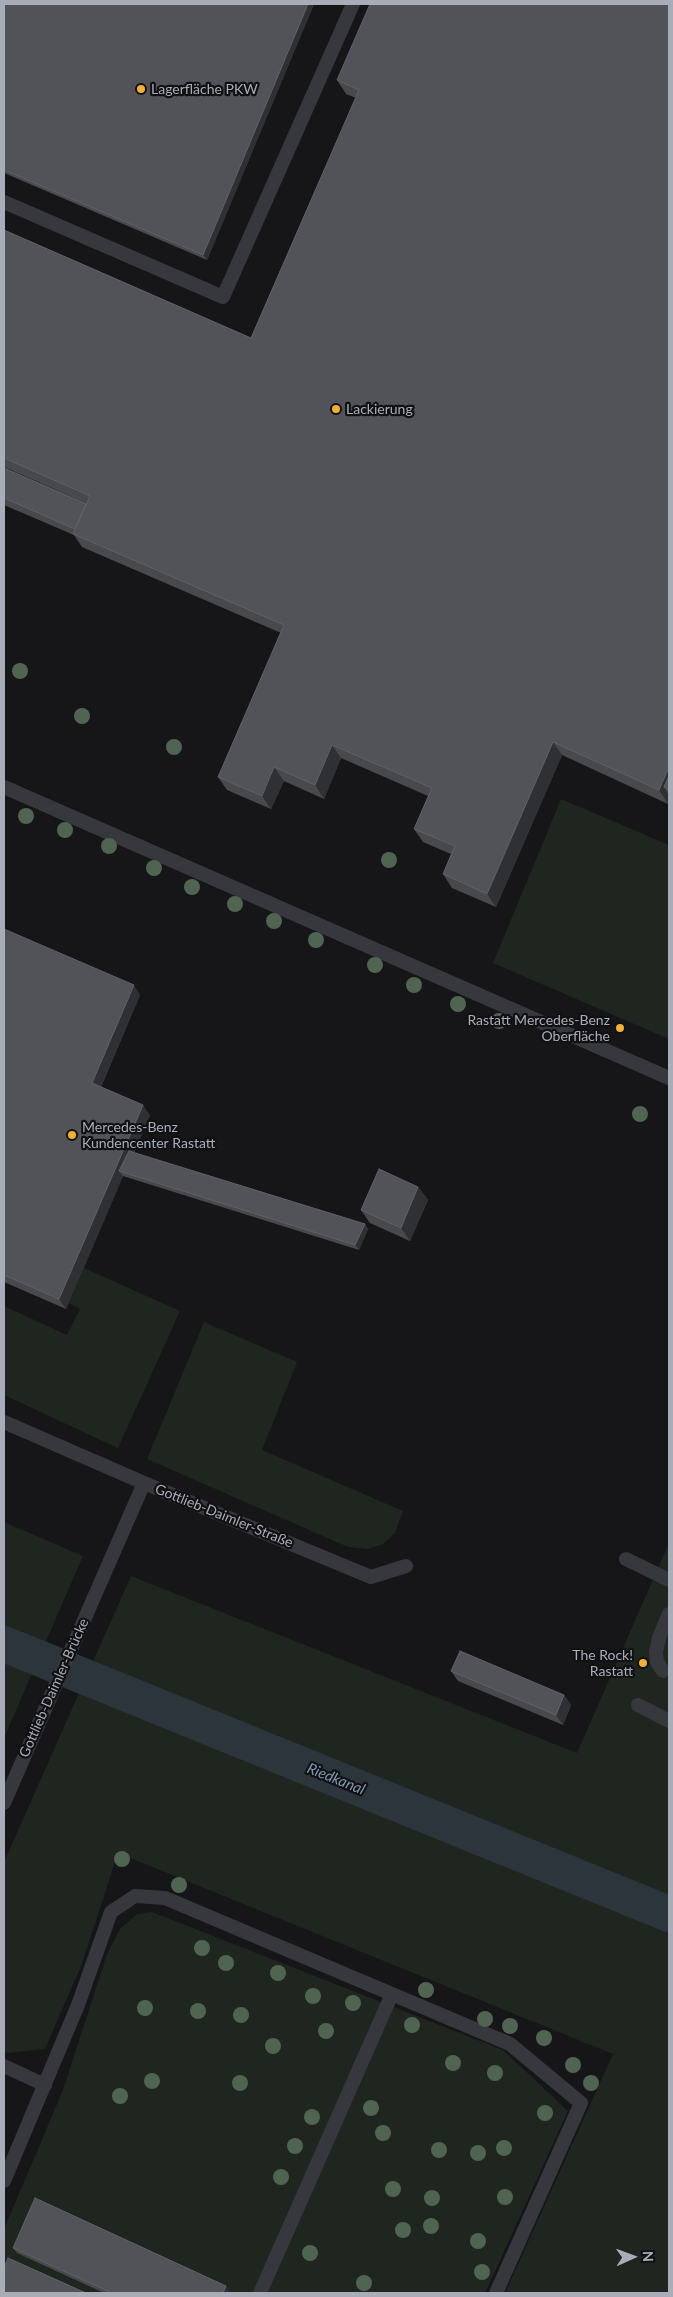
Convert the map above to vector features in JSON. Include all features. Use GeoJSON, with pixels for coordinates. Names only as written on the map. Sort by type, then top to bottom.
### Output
{"type":"FeatureCollection","features":[{"type":"Feature","properties":{"kind":"lane"},"geometry":{"type":"LineString","coordinates":[[4,202],[223,297],[352,4]]}},
{"type":"Feature","properties":{"kind":"lane"},"geometry":{"type":"LineString","coordinates":[[4,788],[669,1078]]}},
{"type":"Feature","properties":{"kind":"lane"},"geometry":{"type":"LineString","coordinates":[[4,1422],[144,1484]]}},
{"type":"Feature","properties":{"kind":"lane","name":"Gottlieb-Daimler-Straße"},"geometry":{"type":"LineString","coordinates":[[88,1612],[144,1484],[371,1577],[406,1566]]}},
{"type":"Feature","properties":{"kind":"lane"},"geometry":{"type":"LineString","coordinates":[[626,1559],[669,1580]]}},
{"type":"Feature","properties":{"kind":"lane","name":"Gottlieb-Daimler-Brücke"},"geometry":{"type":"LineString","coordinates":[[4,1803],[88,1612]]}},
{"type":"Feature","properties":{"kind":"lane"},"geometry":{"type":"LineString","coordinates":[[663,1671],[657,1662],[656,1652],[658,1638],[669,1614]]}},
{"type":"Feature","properties":{"kind":"lane"},"geometry":{"type":"LineString","coordinates":[[638,1705],[669,1720]]}},
{"type":"Feature","properties":{"kind":"lane"},"geometry":{"type":"LineString","coordinates":[[4,2181],[78,2005],[111,1912],[135,1896],[165,1898],[510,2044],[581,2103],[496,2293]]}},
{"type":"Feature","properties":{"kind":"lane"},"geometry":{"type":"LineString","coordinates":[[260,2293],[392,1994]]}},
{"type":"Feature","properties":{"kind":"lane"},"geometry":{"type":"LineString","coordinates":[[4,2066],[45,2085]]}},
{"type":"Feature","properties":{"kind":"shaded area"},"geometry":{"type":"Polygon","coordinates":[[[561,799],[669,845],[669,1039],[493,963],[561,799]]]}},
{"type":"Feature","properties":{"kind":"shaded area"},"geometry":{"type":"Polygon","coordinates":[[[84,1268],[180,1311],[118,1448],[4,1395],[4,1306],[67,1335],[80,1309],[69,1303],[84,1268]]]}},
{"type":"Feature","properties":{"kind":"shaded area"},"geometry":{"type":"Polygon","coordinates":[[[204,1322],[297,1362],[262,1450],[403,1511],[395,1533],[383,1544],[368,1549],[348,1547],[147,1459],[204,1322]]]}},
{"type":"Feature","properties":{"kind":"shaded area"},"geometry":{"type":"Polygon","coordinates":[[[4,1522],[83,1556],[4,1738],[4,1522]]]}},
{"type":"Feature","properties":{"kind":"shaded area"},"geometry":{"type":"Polygon","coordinates":[[[669,1543],[669,2293],[505,2293],[613,2054],[118,1853],[81,1966],[45,2049],[4,2052],[4,1862],[131,1576],[577,1753],[669,1543]]]}},
{"type":"Feature","properties":{"kind":"shaded area"},"geometry":{"type":"Polygon","coordinates":[[[152,1912],[503,2050],[568,2111],[485,2293],[4,2293],[4,2229],[63,2090],[107,1954],[120,1929],[137,1914],[152,1912]]]}},
{"type":"Feature","properties":{"kind":"building","name":"Lagerfläche PKW"},"geometry":{"type":"Polygon","coordinates":[[[4,4],[308,4],[203,255],[4,170],[4,4]]]}},
{"type":"Feature","properties":{"kind":"building","name":"Lackierung"},"geometry":{"type":"Polygon","coordinates":[[[370,4],[669,4],[669,767],[659,790],[553,742],[487,894],[443,874],[455,846],[414,829],[432,788],[332,745],[315,785],[274,767],[262,796],[218,777],[284,625],[73,534],[90,496],[4,458],[4,230],[251,338],[359,90],[337,80],[370,4]]]}},
{"type":"Feature","properties":{"kind":"building"},"geometry":{"type":"Polygon","coordinates":[[[4,468],[86,504],[75,529],[4,498],[4,468]]]}},
{"type":"Feature","properties":{"kind":"building"},"geometry":{"type":"Polygon","coordinates":[[[669,776],[669,790],[664,787],[669,776]]]}},
{"type":"Feature","properties":{"kind":"building","name":"Mercedes-Benz Kundencenter Rastatt"},"geometry":{"type":"Polygon","coordinates":[[[4,929],[134,985],[92,1083],[143,1105],[59,1299],[4,1275],[4,929]]]}},
{"type":"Feature","properties":{"kind":"building"},"geometry":{"type":"Polygon","coordinates":[[[129,1151],[365,1224],[355,1245],[119,1171],[129,1151]]]}},
{"type":"Feature","properties":{"kind":"building"},"geometry":{"type":"Polygon","coordinates":[[[379,1169],[418,1187],[401,1228],[361,1210],[379,1169]]]}},
{"type":"Feature","properties":{"kind":"building"},"geometry":{"type":"Polygon","coordinates":[[[460,1651],[564,1695],[556,1715],[451,1671],[460,1651]]]}},
{"type":"Feature","properties":{"kind":"building"},"geometry":{"type":"Polygon","coordinates":[[[35,2198],[226,2286],[223,2293],[112,2293],[13,2248],[35,2198]]]}},
{"type":"Feature","properties":{"kind":"building"},"geometry":{"type":"Polygon","coordinates":[[[8,2258],[86,2293],[4,2293],[4,2268],[8,2258]]]}},
{"type":"Feature","properties":{"kind":"waterway","name":"Riedkanal"},"geometry":{"type":"LineString","coordinates":[[4,1644],[669,1914]]}},
{"type":"Feature","properties":{"kind":"place","name":"Lagerfläche PKW"},"geometry":{"type":"Point","coordinates":[141,89]}},
{"type":"Feature","properties":{"kind":"place","name":"Lackierung"},"geometry":{"type":"Point","coordinates":[336,409]}},
{"type":"Feature","properties":{"kind":"place","name":"Rastatt Mercedes-Benz Oberfläche"},"geometry":{"type":"Point","coordinates":[620,1028]}},
{"type":"Feature","properties":{"kind":"place","name":"Mercedes-Benz Kundencenter Rastatt"},"geometry":{"type":"Point","coordinates":[72,1135]}},
{"type":"Feature","properties":{"kind":"place","name":"The Rock! Rastatt"},"geometry":{"type":"Point","coordinates":[643,1663]}}]}
